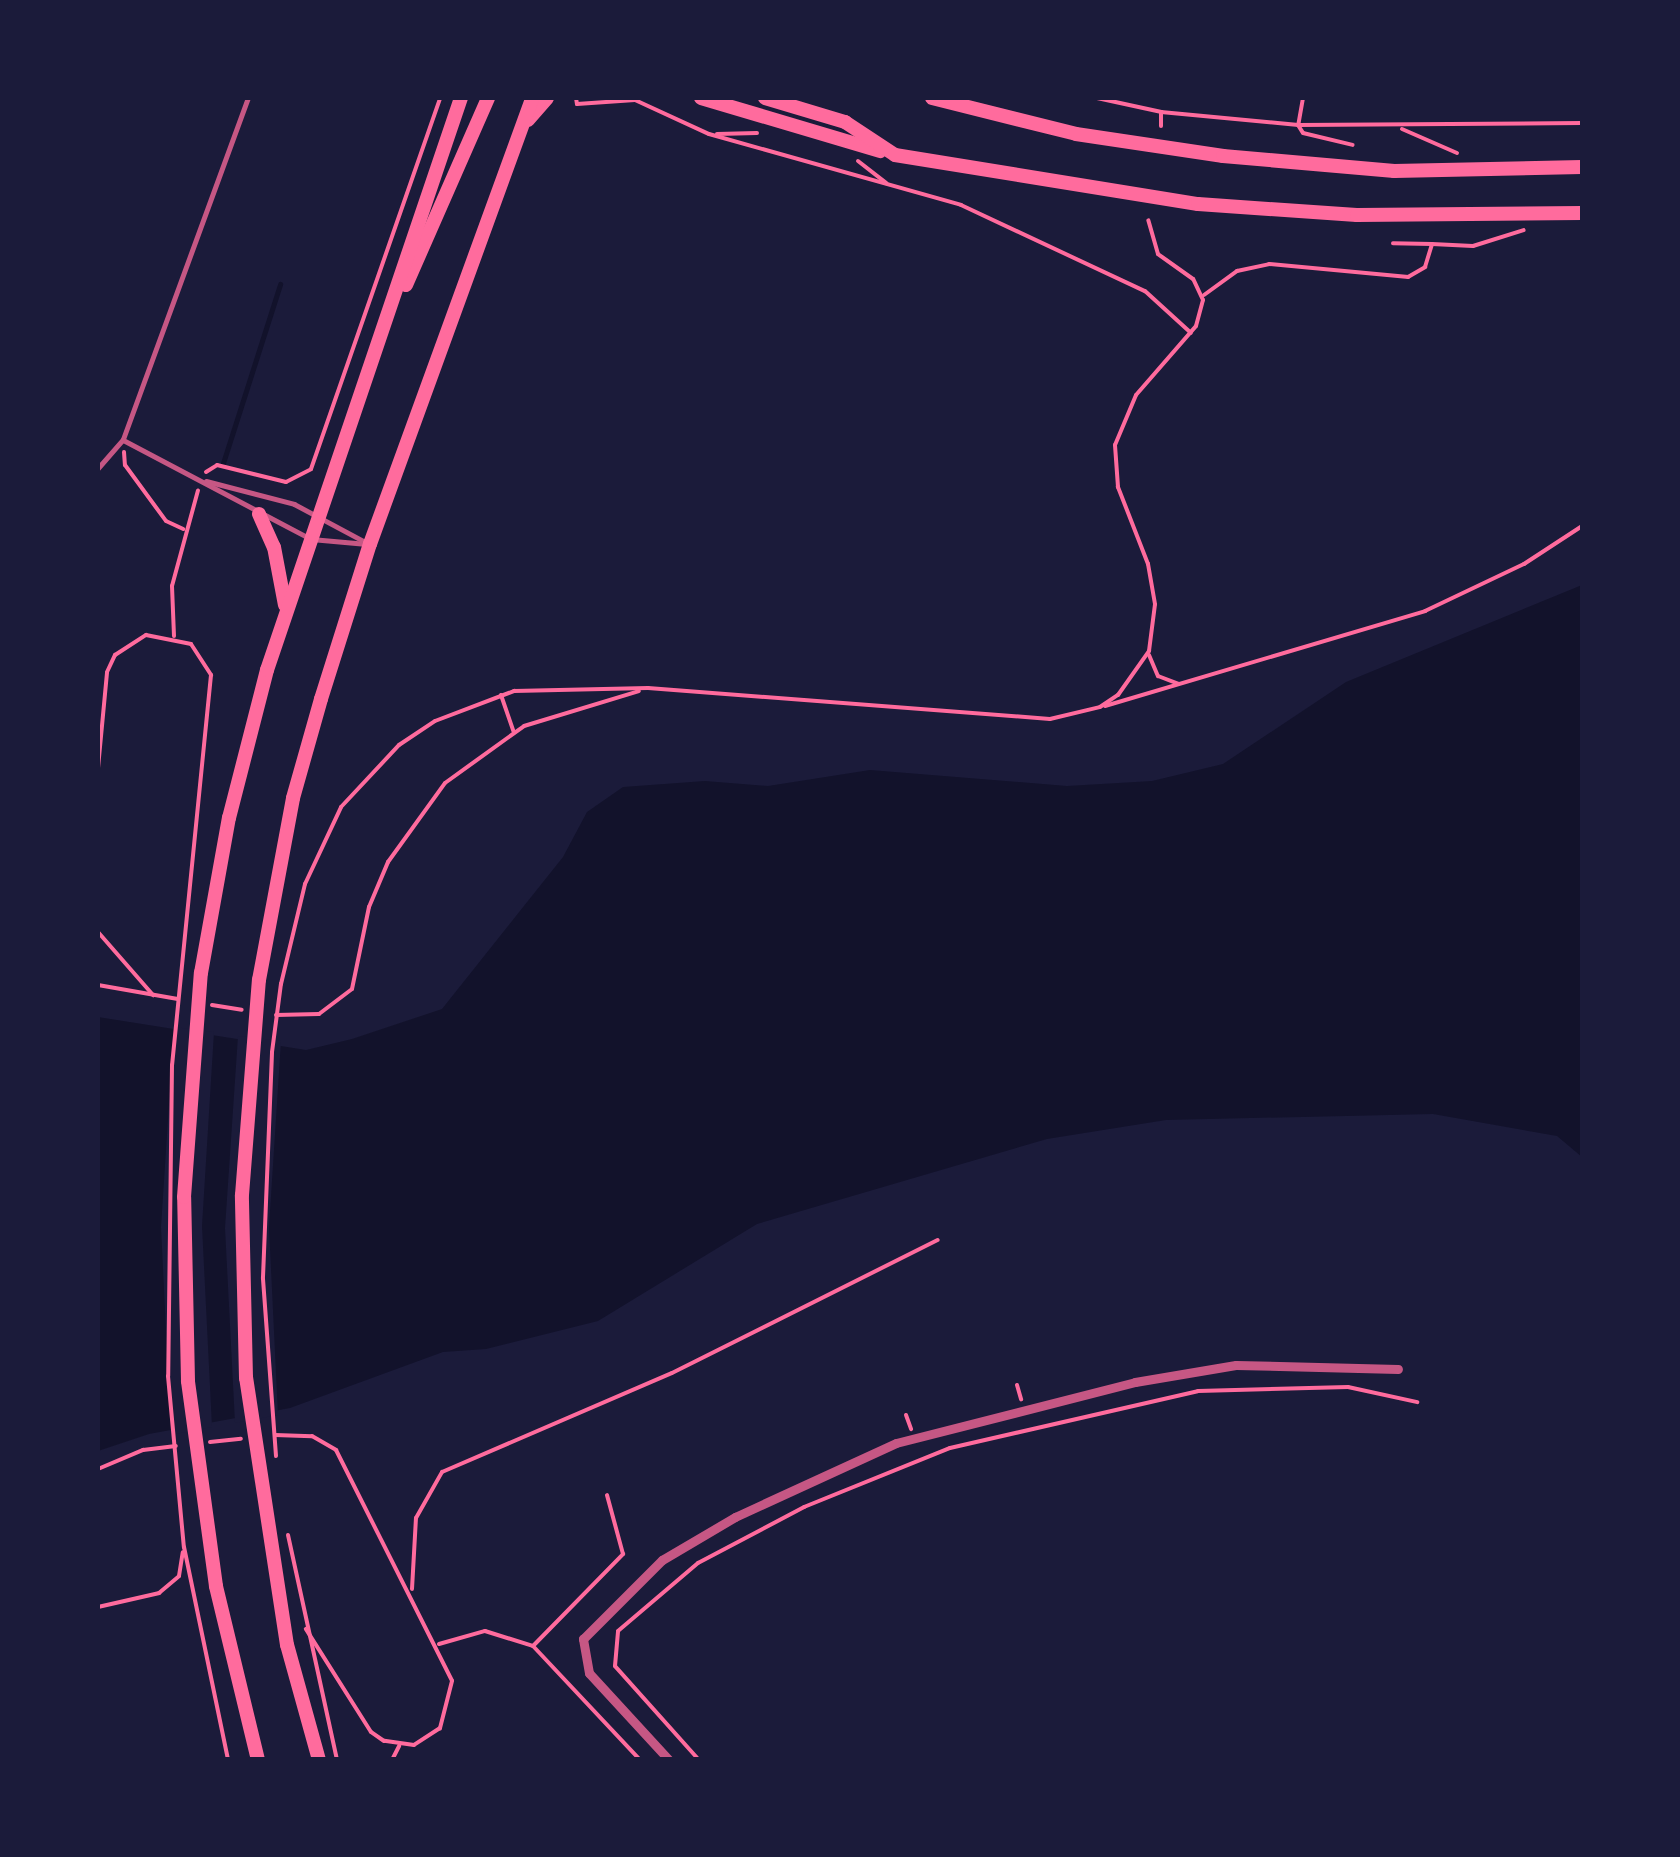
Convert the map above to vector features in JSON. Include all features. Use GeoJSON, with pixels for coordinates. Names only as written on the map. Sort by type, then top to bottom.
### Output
{"type":"FeatureCollection","features":[{"type":"Feature","properties":{"kind":"main road"},"geometry":{"type":"LineString","coordinates":[[258,1760],[198,1478],[184,1197],[201,973],[229,818],[286,611],[461,98]]}},
{"type":"Feature","properties":{"kind":"main road"},"geometry":{"type":"LineString","coordinates":[[374,353],[488,98]]}},
{"type":"Feature","properties":{"kind":"main road"},"geometry":{"type":"LineString","coordinates":[[319,1760],[288,1645],[257,1478],[246,1378],[242,1195],[259,980],[292,798],[370,544],[532,98]]}},
{"type":"Feature","properties":{"kind":"main road"},"geometry":{"type":"LineString","coordinates":[[518,133],[546,98]]}},
{"type":"Feature","properties":{"kind":"main road"},"geometry":{"type":"LineString","coordinates":[[701,98],[895,155],[1198,204],[1357,216],[1582,213]]}},
{"type":"Feature","properties":{"kind":"main road"},"geometry":{"type":"LineString","coordinates":[[765,98],[845,122],[895,155]]}},
{"type":"Feature","properties":{"kind":"main road"},"geometry":{"type":"LineString","coordinates":[[932,98],[1076,134],[1223,156],[1394,171],[1582,167]]}},
{"type":"Feature","properties":{"kind":"main road"},"geometry":{"type":"LineString","coordinates":[[259,514],[274,547],[286,611]]}},
{"type":"Feature","properties":{"kind":"street"},"geometry":{"type":"LineString","coordinates":[[669,1760],[590,1674],[583,1639],[662,1560],[735,1518],[896,1442],[1135,1382],[1236,1366],[1398,1369]]}},
{"type":"Feature","properties":{"kind":"lane"},"geometry":{"type":"LineString","coordinates":[[98,468],[123,440],[248,98]]}},
{"type":"Feature","properties":{"kind":"lane"},"geometry":{"type":"LineString","coordinates":[[123,440],[311,539],[370,544]]}},
{"type":"Feature","properties":{"kind":"lane"},"geometry":{"type":"LineString","coordinates":[[202,480],[236,485],[318,515],[370,544]]}},
{"type":"Feature","properties":{"kind":"path"},"geometry":{"type":"LineString","coordinates":[[174,636],[172,586],[182,529],[212,465],[280,482],[311,469],[440,98]]}},
{"type":"Feature","properties":{"kind":"path"},"geometry":{"type":"LineString","coordinates":[[576,98],[577,104],[635,100],[709,134],[962,205],[1144,291],[1190,333]]}},
{"type":"Feature","properties":{"kind":"path"},"geometry":{"type":"LineString","coordinates":[[1097,98],[1161,112],[1298,125],[1582,123]]}},
{"type":"Feature","properties":{"kind":"path"},"geometry":{"type":"LineString","coordinates":[[1298,125],[1303,98]]}},
{"type":"Feature","properties":{"kind":"path"},"geometry":{"type":"LineString","coordinates":[[1160,126],[1161,112]]}},
{"type":"Feature","properties":{"kind":"path"},"geometry":{"type":"LineString","coordinates":[[1298,125],[1318,142],[1353,145]]}},
{"type":"Feature","properties":{"kind":"path"},"geometry":{"type":"LineString","coordinates":[[1398,127],[1470,158]]}},
{"type":"Feature","properties":{"kind":"path"},"geometry":{"type":"LineString","coordinates":[[1148,220],[1158,254],[1193,279],[1203,296]]}},
{"type":"Feature","properties":{"kind":"path"},"geometry":{"type":"LineString","coordinates":[[1393,243],[1473,246],[1542,224]]}},
{"type":"Feature","properties":{"kind":"path"},"geometry":{"type":"LineString","coordinates":[[1180,684],[1158,676],[1149,651],[1153,585],[1118,486],[1115,445],[1136,395],[1190,333],[1203,296],[1237,270],[1270,264],[1408,277],[1425,267],[1432,244]]}},
{"type":"Feature","properties":{"kind":"path"},"geometry":{"type":"LineString","coordinates":[[123,440],[126,466],[166,521],[182,529]]}},
{"type":"Feature","properties":{"kind":"path"},"geometry":{"type":"LineString","coordinates":[[278,1475],[263,1198],[280,984],[305,884],[341,807],[399,744],[434,721],[501,695],[557,686],[648,688],[1050,720],[1425,610],[1524,564],[1582,526]]}},
{"type":"Feature","properties":{"kind":"path"},"geometry":{"type":"LineString","coordinates":[[98,768],[110,664],[137,638],[174,636],[198,650],[211,675],[183,971]]}},
{"type":"Feature","properties":{"kind":"path"},"geometry":{"type":"LineString","coordinates":[[1100,707],[1128,683],[1149,651]]}},
{"type":"Feature","properties":{"kind":"path"},"geometry":{"type":"LineString","coordinates":[[207,1004],[296,1018],[338,1004],[357,980],[369,907],[413,820],[445,783],[514,732],[568,707],[648,688]]}},
{"type":"Feature","properties":{"kind":"path"},"geometry":{"type":"LineString","coordinates":[[501,695],[514,732]]}},
{"type":"Feature","properties":{"kind":"path"},"geometry":{"type":"LineString","coordinates":[[98,932],[153,995]]}},
{"type":"Feature","properties":{"kind":"path"},"geometry":{"type":"LineString","coordinates":[[98,985],[189,1001]]}},
{"type":"Feature","properties":{"kind":"path"},"geometry":{"type":"LineString","coordinates":[[412,1594],[416,1518],[442,1472],[672,1372],[938,1240]]}},
{"type":"Feature","properties":{"kind":"path"},"geometry":{"type":"LineString","coordinates":[[699,1760],[614,1666],[618,1631],[698,1563],[804,1507],[950,1448],[1198,1391],[1348,1387],[1417,1402]]}},
{"type":"Feature","properties":{"kind":"path"},"geometry":{"type":"LineString","coordinates":[[199,1444],[292,1433],[336,1450],[438,1644],[452,1680],[450,1710],[429,1739],[399,1746],[384,1742],[357,1716],[304,1624]]}},
{"type":"Feature","properties":{"kind":"path"},"geometry":{"type":"LineString","coordinates":[[98,1469],[143,1450],[180,1446]]}},
{"type":"Feature","properties":{"kind":"path"},"geometry":{"type":"LineString","coordinates":[[180,1480],[184,1547],[228,1760]]}},
{"type":"Feature","properties":{"kind":"path"},"geometry":{"type":"LineString","coordinates":[[533,1646],[623,1554],[608,1495]]}},
{"type":"Feature","properties":{"kind":"path"},"geometry":{"type":"LineString","coordinates":[[287,1531],[304,1624],[337,1760]]}},
{"type":"Feature","properties":{"kind":"path"},"geometry":{"type":"LineString","coordinates":[[98,1607],[158,1593],[179,1576],[184,1547]]}},
{"type":"Feature","properties":{"kind":"path"},"geometry":{"type":"LineString","coordinates":[[438,1644],[485,1630],[533,1646],[640,1760]]}},
{"type":"Feature","properties":{"kind":"path"},"geometry":{"type":"LineString","coordinates":[[392,1760],[399,1746]]}},
{"type":"Feature","properties":{"kind":"shaded area"},"geometry":{"type":"Polygon","coordinates":[[[1582,585],[1582,1157],[1557,1136],[1433,1114],[1166,1120],[1047,1139],[757,1224],[598,1321],[486,1349],[443,1352],[290,1408],[149,1434],[98,1451],[98,1017],[306,1050],[352,1039],[442,1009],[563,857],[587,812],[623,787],[705,781],[768,786],[870,770],[1067,786],[1152,781],[1223,764],[1346,682],[1582,585]]]}},
{"type":"Feature","properties":{"kind":"pier"},"geometry":{"type":"Polygon","coordinates":[[[174,1027],[214,1032],[202,1226],[212,1427],[171,1435],[161,1227],[174,1027]]]}},
{"type":"Feature","properties":{"kind":"pier"},"geometry":{"type":"Polygon","coordinates":[[[238,1036],[281,1041],[269,1227],[278,1415],[235,1423],[225,1228],[238,1036]]]}},
{"type":"Feature","properties":{"kind":"waterway"},"geometry":{"type":"LineString","coordinates":[[223,463],[280,284]]}}]}
